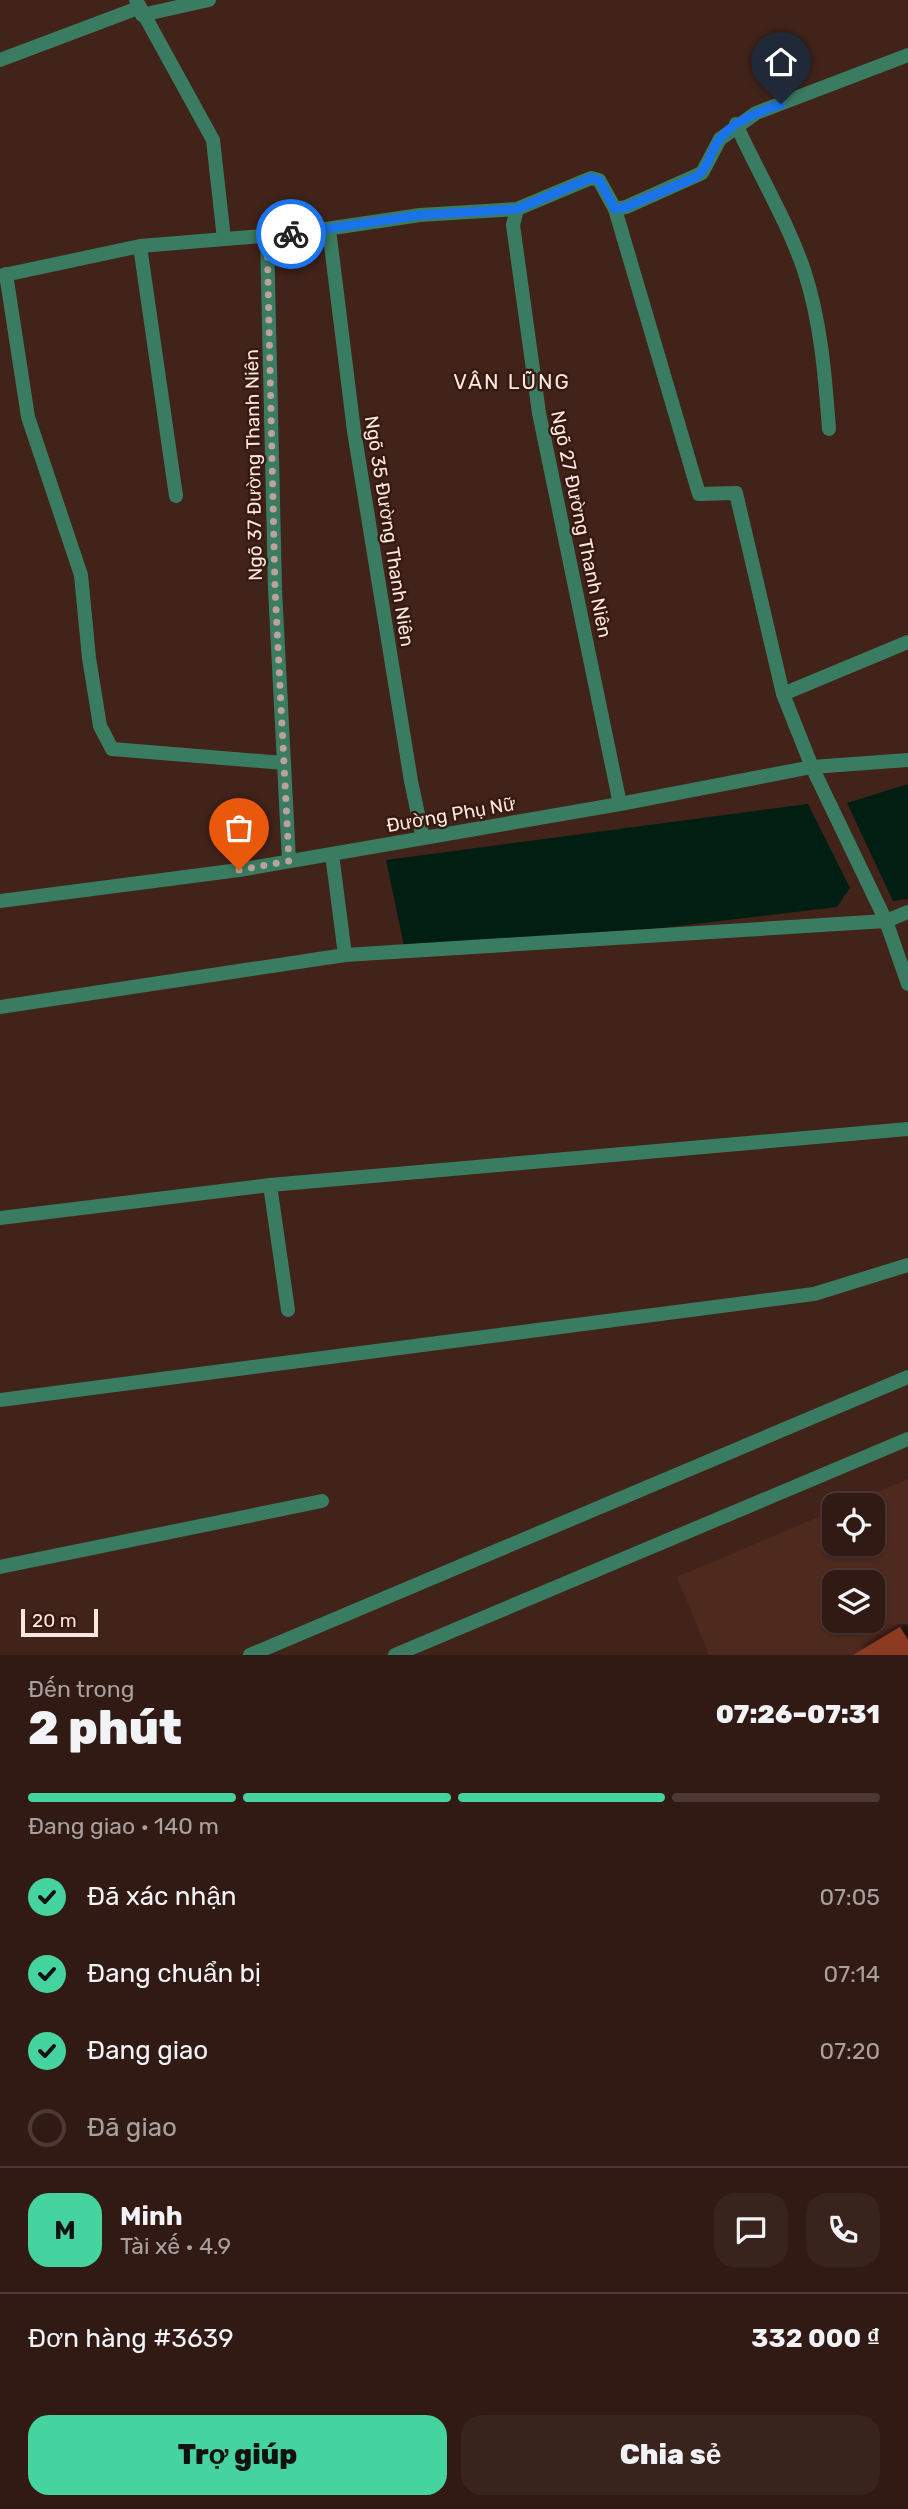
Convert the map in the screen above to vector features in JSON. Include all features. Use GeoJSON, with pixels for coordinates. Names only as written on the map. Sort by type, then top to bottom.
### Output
{"type":"FeatureCollection","features":[{"type":"Feature","properties":{"kind":"street"},"geometry":{"type":"LineString","coordinates":[[0,60],[139,8],[209,0]]}},
{"type":"Feature","properties":{"kind":"street"},"geometry":{"type":"LineString","coordinates":[[139,8],[213,140],[224,239]]}},
{"type":"Feature","properties":{"kind":"street"},"geometry":{"type":"LineString","coordinates":[[615,209],[640,202],[702,173],[720,139],[736,124],[756,113],[908,55]]}},
{"type":"Feature","properties":{"kind":"street"},"geometry":{"type":"LineString","coordinates":[[736,124],[789,232],[804,271],[824,360],[829,429]]}},
{"type":"Feature","properties":{"kind":"street"},"geometry":{"type":"LineString","coordinates":[[284,763],[112,748],[100,726],[89,658],[81,575],[28,417],[3,275],[141,246],[267,236],[420,215],[517,209],[591,178],[599,180],[615,209],[699,494],[736,493],[783,694],[812,767],[867,888],[886,921],[908,984]]}},
{"type":"Feature","properties":{"kind":"street","name":"Ngõ 27 Đường Thanh Niên"},"geometry":{"type":"LineString","coordinates":[[517,209],[513,225],[539,413],[620,804]]}},
{"type":"Feature","properties":{"kind":"street","name":"Ngõ 35 Đường Thanh Niên"},"geometry":{"type":"LineString","coordinates":[[329,229],[354,432],[408,769],[423,838]]}},
{"type":"Feature","properties":{"kind":"street","name":"Ngõ 37 Đường Thanh Niên"},"geometry":{"type":"LineString","coordinates":[[267,236],[275,589],[289,861]]}},
{"type":"Feature","properties":{"kind":"street"},"geometry":{"type":"LineString","coordinates":[[141,246],[176,496]]}},
{"type":"Feature","properties":{"kind":"street"},"geometry":{"type":"LineString","coordinates":[[783,694],[908,642]]}},
{"type":"Feature","properties":{"kind":"street","name":"Đường Phụ Nữ"},"geometry":{"type":"LineString","coordinates":[[0,901],[332,854],[620,804],[812,767],[908,760]]}},
{"type":"Feature","properties":{"kind":"street"},"geometry":{"type":"LineString","coordinates":[[332,854],[345,955]]}},
{"type":"Feature","properties":{"kind":"street"},"geometry":{"type":"LineString","coordinates":[[0,1007],[345,955],[886,921],[908,912]]}},
{"type":"Feature","properties":{"kind":"street"},"geometry":{"type":"LineString","coordinates":[[0,1218],[270,1185],[908,1129]]}},
{"type":"Feature","properties":{"kind":"street"},"geometry":{"type":"LineString","coordinates":[[270,1185],[288,1310]]}},
{"type":"Feature","properties":{"kind":"street"},"geometry":{"type":"LineString","coordinates":[[0,1400],[814,1294],[908,1265]]}},
{"type":"Feature","properties":{"kind":"street"},"geometry":{"type":"LineString","coordinates":[[250,1655],[908,1377]]}},
{"type":"Feature","properties":{"kind":"street"},"geometry":{"type":"LineString","coordinates":[[395,1655],[908,1439]]}},
{"type":"Feature","properties":{"kind":"street"},"geometry":{"type":"LineString","coordinates":[[0,1567],[322,1501]]}},
{"type":"Feature","properties":{"kind":"shaded area"},"geometry":{"type":"Polygon","coordinates":[[[908,784],[908,899],[893,901],[847,803],[908,784]]]}},
{"type":"Feature","properties":{"kind":"shaded area"},"geometry":{"type":"Polygon","coordinates":[[[808,804],[850,888],[837,907],[469,951],[404,946],[386,860],[808,804]]]}},
{"type":"Feature","properties":{"kind":"shaded area"},"geometry":{"type":"Polygon","coordinates":[[[908,1479],[908,1655],[709,1655],[677,1577],[822,1516],[822,1556],[885,1556],[885,1493],[876,1493],[908,1479]]]}},
{"type":"Feature","properties":{"kind":"building"},"geometry":{"type":"Polygon","coordinates":[[[900,1627],[908,1640],[908,1655],[853,1655],[900,1627]]]}},
{"type":"Feature","properties":{"kind":"way so far"},"geometry":{"type":"LineString","coordinates":[[239,870],[289,861],[275,589],[267,236],[291,234]]}},
{"type":"Feature","properties":{"kind":"district","name":"VÂN LŨNG"},"geometry":{"type":"Point","coordinates":[512,382]}},
{"type":"Feature","properties":{"kind":"route"},"geometry":{"type":"LineString","coordinates":[[291,234],[420,215],[517,209],[591,178],[599,180],[615,209],[626,207],[696,177],[702,173],[720,139],[736,124],[781,104]]}}]}
